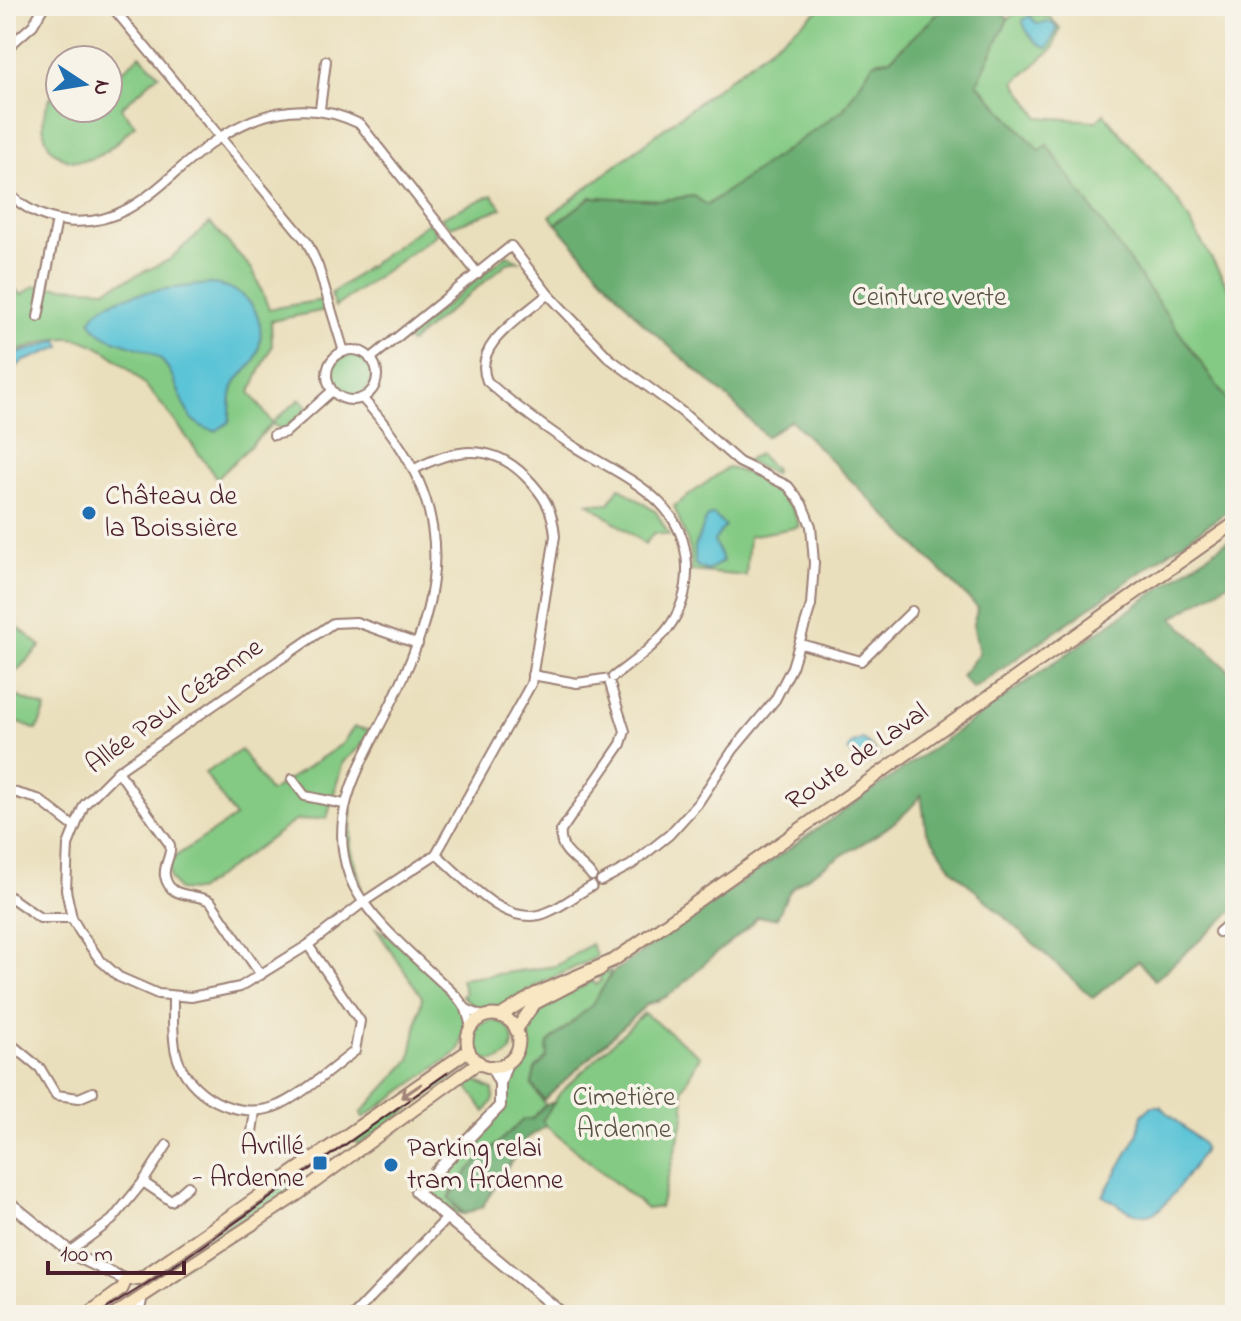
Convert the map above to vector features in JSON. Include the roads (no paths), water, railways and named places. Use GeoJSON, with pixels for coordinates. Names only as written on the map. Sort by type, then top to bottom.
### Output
{"type":"FeatureCollection","features":[{"type":"Feature","properties":{"kind":"main road","name":"Route de Laval"},"geometry":{"type":"LineString","coordinates":[[500,1016],[535,994],[614,960],[1235,523]]}},
{"type":"Feature","properties":{"kind":"main road"},"geometry":{"type":"LineString","coordinates":[[516,1030],[500,1016],[484,1017],[471,1027],[469,1050],[479,1062],[491,1066],[507,1062],[517,1048],[516,1030],[534,1004],[614,960]]}},
{"type":"Feature","properties":{"kind":"main road"},"geometry":{"type":"LineString","coordinates":[[86,1315],[124,1284],[141,1278],[469,1050]]}},
{"type":"Feature","properties":{"kind":"main road"},"geometry":{"type":"LineString","coordinates":[[114,1315],[309,1187],[479,1062]]}},
{"type":"Feature","properties":{"kind":"main road"},"geometry":{"type":"LineString","coordinates":[[140,1299],[147,1285],[141,1278]]}},
{"type":"Feature","properties":{"kind":"main road"},"geometry":{"type":"LineString","coordinates":[[124,1284],[125,1297],[140,1299]]}},
{"type":"Feature","properties":{"kind":"street"},"geometry":{"type":"LineString","coordinates":[[6,48],[33,25],[44,6]]}},
{"type":"Feature","properties":{"kind":"street"},"geometry":{"type":"LineString","coordinates":[[105,6],[113,8],[307,242],[318,266],[344,352]]}},
{"type":"Feature","properties":{"kind":"street"},"geometry":{"type":"LineString","coordinates":[[320,109],[326,61]]}},
{"type":"Feature","properties":{"kind":"street"},"geometry":{"type":"LineString","coordinates":[[6,191],[27,208],[57,220],[91,221],[126,211],[222,136],[287,110],[320,109],[337,112],[360,124],[478,274]]}},
{"type":"Feature","properties":{"kind":"street"},"geometry":{"type":"LineString","coordinates":[[38,317],[57,220]]}},
{"type":"Feature","properties":{"kind":"street"},"geometry":{"type":"LineString","coordinates":[[370,359],[511,246],[548,294],[630,376],[682,412],[739,462],[774,478],[796,494],[811,526],[814,563],[811,605],[801,644],[775,700],[733,750],[698,803],[659,844],[549,912],[520,917],[507,913],[436,854],[520,706],[532,675],[555,536],[548,504],[515,466],[498,455],[479,452],[453,455],[413,470]]}},
{"type":"Feature","properties":{"kind":"street"},"geometry":{"type":"LineString","coordinates":[[532,675],[577,683],[609,680],[655,647],[670,627],[682,601],[687,575],[686,545],[677,522],[654,495],[569,443],[487,381],[482,370],[487,348],[548,294]]}},
{"type":"Feature","properties":{"kind":"street"},"geometry":{"type":"LineString","coordinates":[[344,352],[360,352],[370,359],[376,380],[362,398],[347,400],[330,393],[328,368],[335,357],[344,352]]}},
{"type":"Feature","properties":{"kind":"street"},"geometry":{"type":"LineString","coordinates":[[274,435],[286,432],[330,393]]}},
{"type":"Feature","properties":{"kind":"street"},"geometry":{"type":"LineString","coordinates":[[362,398],[413,470],[435,527],[436,553],[430,601],[418,644],[344,804],[341,847],[349,878],[365,901],[466,1009],[484,1017]]}},
{"type":"Feature","properties":{"kind":"street"},"geometry":{"type":"LineString","coordinates":[[801,644],[861,661],[912,611]]}},
{"type":"Feature","properties":{"kind":"street","name":"Allée Paul Cézanne"},"geometry":{"type":"LineString","coordinates":[[418,644],[356,622],[333,623],[118,771],[94,792],[73,826],[65,875],[72,918],[89,946],[119,977],[173,997],[221,994],[261,975],[436,854]]}},
{"type":"Feature","properties":{"kind":"street"},"geometry":{"type":"LineString","coordinates":[[595,881],[561,846],[560,839],[561,831],[621,744],[625,731],[609,680]]}},
{"type":"Feature","properties":{"kind":"street"},"geometry":{"type":"LineString","coordinates":[[118,771],[170,845],[165,872],[168,885],[183,896],[205,898],[211,902],[261,975]]}},
{"type":"Feature","properties":{"kind":"street"},"geometry":{"type":"LineString","coordinates":[[292,779],[305,796],[344,804]]}},
{"type":"Feature","properties":{"kind":"street"},"geometry":{"type":"LineString","coordinates":[[6,790],[38,799],[73,826]]}},
{"type":"Feature","properties":{"kind":"street"},"geometry":{"type":"LineString","coordinates":[[6,894],[40,918],[72,918]]}},
{"type":"Feature","properties":{"kind":"street"},"geometry":{"type":"LineString","coordinates":[[1219,932],[1235,918]]}},
{"type":"Feature","properties":{"kind":"street"},"geometry":{"type":"LineString","coordinates":[[173,997],[177,1055],[190,1082],[214,1102],[255,1111],[278,1105],[355,1051],[360,1021],[308,945]]}},
{"type":"Feature","properties":{"kind":"street"},"geometry":{"type":"LineString","coordinates":[[466,1009],[471,1027]]}},
{"type":"Feature","properties":{"kind":"street"},"geometry":{"type":"LineString","coordinates":[[6,1040],[40,1068],[56,1095],[79,1098],[93,1092]]}},
{"type":"Feature","properties":{"kind":"street"},"geometry":{"type":"LineString","coordinates":[[500,1083],[507,1062]]}},
{"type":"Feature","properties":{"kind":"street"},"geometry":{"type":"LineString","coordinates":[[491,1066],[500,1083],[502,1097],[497,1110],[416,1192],[564,1315]]}},
{"type":"Feature","properties":{"kind":"street"},"geometry":{"type":"LineString","coordinates":[[252,1132],[255,1111]]}},
{"type":"Feature","properties":{"kind":"street"},"geometry":{"type":"LineString","coordinates":[[69,1252],[112,1220],[143,1182],[167,1145]]}},
{"type":"Feature","properties":{"kind":"street"},"geometry":{"type":"LineString","coordinates":[[143,1182],[171,1201],[188,1186]]}},
{"type":"Feature","properties":{"kind":"street"},"geometry":{"type":"LineString","coordinates":[[6,1200],[69,1252],[124,1284]]}},
{"type":"Feature","properties":{"kind":"street"},"geometry":{"type":"LineString","coordinates":[[360,1313],[447,1218]]}},
{"type":"Feature","properties":{"kind":"street"},"geometry":{"type":"LineString","coordinates":[[139,1315],[140,1299]]}},
{"type":"Feature","properties":{"kind":"water"},"geometry":{"type":"Polygon","coordinates":[[[1030,16],[1037,24],[1052,22],[1057,29],[1048,48],[1028,33],[1023,20],[1030,16]]]}},
{"type":"Feature","properties":{"kind":"water"},"geometry":{"type":"Polygon","coordinates":[[[211,284],[238,292],[247,300],[255,310],[261,334],[254,361],[232,390],[229,422],[216,431],[203,427],[187,412],[169,369],[161,360],[104,335],[91,321],[97,311],[125,297],[211,284]]]}},
{"type":"Feature","properties":{"kind":"water"},"geometry":{"type":"Polygon","coordinates":[[[58,340],[61,347],[22,362],[6,376],[6,344],[11,356],[58,340]]]}},
{"type":"Feature","properties":{"kind":"water"},"geometry":{"type":"Polygon","coordinates":[[[713,514],[725,526],[714,541],[723,561],[707,571],[695,565],[695,547],[707,517],[713,514]]]}},
{"type":"Feature","properties":{"kind":"water"},"geometry":{"type":"Polygon","coordinates":[[[863,739],[879,755],[863,767],[848,750],[851,744],[863,739]]]}},
{"type":"Feature","properties":{"kind":"water"},"geometry":{"type":"Polygon","coordinates":[[[1152,1106],[1160,1106],[1202,1143],[1204,1149],[1169,1199],[1161,1208],[1146,1215],[1137,1214],[1103,1196],[1137,1136],[1142,1115],[1152,1106]]]}},
{"type":"Feature","properties":{"kind":"tram line"},"geometry":{"type":"LineString","coordinates":[[97,1315],[168,1270],[447,1073]]}},
{"type":"Feature","properties":{"kind":"place","name":"Château de la Boissière"},"geometry":{"type":"Point","coordinates":[89,513]}},
{"type":"Feature","properties":{"kind":"place","name":"Avrillé - Ardenne"},"geometry":{"type":"Point","coordinates":[320,1163]}},
{"type":"Feature","properties":{"kind":"place","name":"Parking relai tram Ardenne"},"geometry":{"type":"Point","coordinates":[391,1165]}},
{"type":"Feature","properties":{"kind":"park label","name":"Ceinture verte"},"geometry":{"type":"Point","coordinates":[929,298]}},
{"type":"Feature","properties":{"kind":"park label","name":"Cimetière Ardenne"},"geometry":{"type":"Point","coordinates":[624,1114]}}]}
